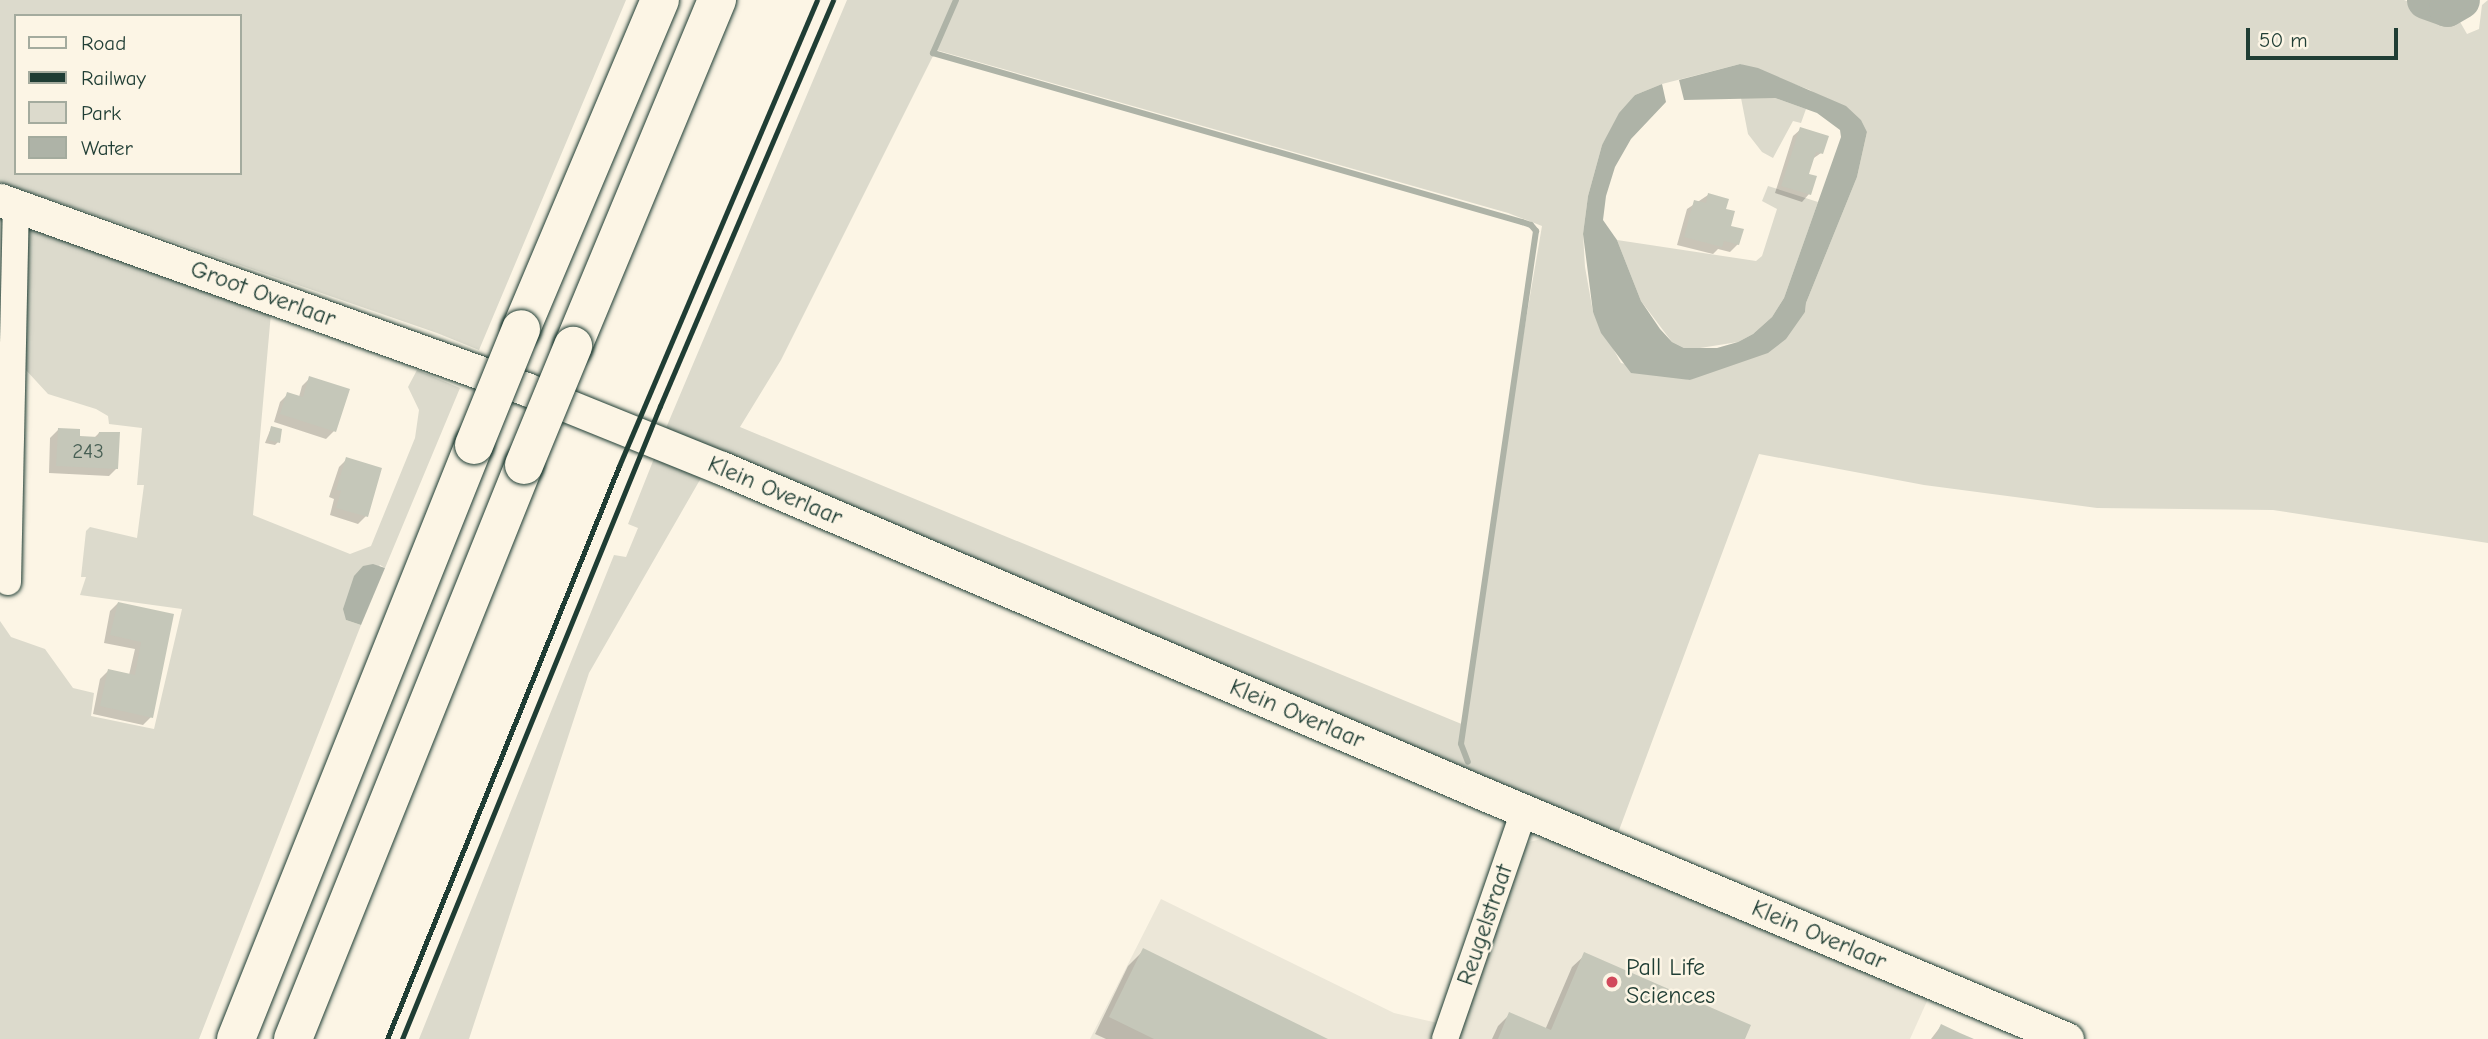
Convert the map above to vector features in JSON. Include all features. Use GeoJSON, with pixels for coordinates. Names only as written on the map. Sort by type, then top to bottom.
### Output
{"type":"FeatureCollection","features":[{"type":"Feature","properties":{"kind":"highway"},"geometry":{"type":"LineString","coordinates":[[236,1039],[474,445],[660,0]]}},
{"type":"Feature","properties":{"kind":"highway"},"geometry":{"type":"LineString","coordinates":[[293,1039],[524,465],[717,0]]}},
{"type":"Feature","properties":{"kind":"main road","name":"Groot Overlaar"},"geometry":{"type":"LineString","coordinates":[[8,203],[526,389]]}},
{"type":"Feature","properties":{"kind":"main road","name":"Klein Overlaar"},"geometry":{"type":"LineString","coordinates":[[526,389],[722,468],[1524,811],[2067,1039]]}},
{"type":"Feature","properties":{"kind":"street"},"geometry":{"type":"LineString","coordinates":[[8,203],[8,582]]}},
{"type":"Feature","properties":{"kind":"street","name":"Reugelstraat"},"geometry":{"type":"LineString","coordinates":[[1446,1039],[1524,811]]}},
{"type":"Feature","properties":{"kind":"shaded area"},"geometry":{"type":"Polygon","coordinates":[[[1545,838],[1928,999],[1910,1039],[1454,1039],[1521,857],[1529,842],[1545,838]]]}},
{"type":"Feature","properties":{"kind":"shaded area"},"geometry":{"type":"Polygon","coordinates":[[[1161,899],[1394,1013],[1442,1024],[1438,1039],[1090,1039],[1161,899]]]}},
{"type":"Feature","properties":{"kind":"green space"},"geometry":{"type":"Polygon","coordinates":[[[0,0],[626,0],[479,350],[437,333],[0,182],[0,0]]]}},
{"type":"Feature","properties":{"kind":"green space"},"geometry":{"type":"Polygon","coordinates":[[[847,0],[2404,0],[2459,20],[2467,34],[2479,29],[2482,5],[2488,0],[2488,543],[2273,510],[2097,508],[1924,485],[1759,454],[1618,833],[666,428],[847,0]],[[936,50],[781,360],[740,427],[1464,725],[1505,442],[1542,226],[1508,213],[936,50]],[[1740,64],[1662,84],[1635,95],[1602,145],[1588,196],[1583,234],[1585,267],[1593,312],[1621,363],[1690,380],[1805,312],[1806,303],[1857,177],[1867,132],[1810,90],[1740,64]]]}},
{"type":"Feature","properties":{"kind":"green space"},"geometry":{"type":"Polygon","coordinates":[[[1741,98],[1775,98],[1806,109],[1801,123],[1793,121],[1773,158],[1762,152],[1748,134],[1741,98]]]}},
{"type":"Feature","properties":{"kind":"green space"},"geometry":{"type":"Polygon","coordinates":[[[1768,186],[1818,202],[1784,298],[1772,317],[1753,334],[1738,342],[1684,348],[1672,342],[1641,301],[1617,240],[1756,261],[1762,256],[1777,209],[1762,201],[1768,186]]]}},
{"type":"Feature","properties":{"kind":"green space"},"geometry":{"type":"Polygon","coordinates":[[[21,226],[271,313],[253,515],[350,554],[371,546],[415,438],[419,410],[408,387],[417,370],[460,388],[385,568],[380,565],[346,620],[361,625],[199,1039],[0,1039],[0,621],[11,637],[45,649],[73,688],[94,693],[91,716],[154,729],[182,609],[80,595],[86,577],[81,577],[86,531],[90,527],[137,538],[144,485],[137,485],[142,428],[109,424],[108,416],[96,409],[48,394],[25,369],[21,226]]]}},
{"type":"Feature","properties":{"kind":"green space"},"geometry":{"type":"Polygon","coordinates":[[[655,456],[701,478],[589,673],[469,1039],[419,1039],[614,555],[626,557],[638,528],[628,524],[655,456]]]}},
{"type":"Feature","properties":{"kind":"water"},"geometry":{"type":"Polygon","coordinates":[[[1740,64],[1758,68],[1846,106],[1861,120],[1867,132],[1857,177],[1806,303],[1805,312],[1786,339],[1768,353],[1690,380],[1631,373],[1601,333],[1593,312],[1583,234],[1588,196],[1602,145],[1619,113],[1635,95],[1662,84],[1666,102],[1631,139],[1615,167],[1606,196],[1603,220],[1617,240],[1641,301],[1660,329],[1672,342],[1684,348],[1717,348],[1738,342],[1753,334],[1772,317],[1784,298],[1841,137],[1840,130],[1817,113],[1775,98],[1684,100],[1679,80],[1740,64]]]}},
{"type":"Feature","properties":{"kind":"water"},"geometry":{"type":"Polygon","coordinates":[[[373,564],[385,568],[361,625],[346,620],[343,609],[354,576],[363,566],[373,564]]]}},
{"type":"Feature","properties":{"kind":"building"},"geometry":{"type":"Polygon","coordinates":[[[1800,127],[1829,136],[1823,154],[1816,152],[1809,174],[1817,176],[1811,195],[1781,186],[1800,127]]]}},
{"type":"Feature","properties":{"kind":"building"},"geometry":{"type":"Polygon","coordinates":[[[1708,193],[1729,199],[1726,209],[1735,211],[1731,226],[1744,229],[1739,245],[1724,241],[1722,247],[1684,237],[1694,200],[1706,203],[1708,193]]]}},
{"type":"Feature","properties":{"kind":"building"},"geometry":{"type":"Polygon","coordinates":[[[309,376],[350,389],[336,432],[280,414],[287,392],[303,397],[309,376]]]}},
{"type":"Feature","properties":{"kind":"building"},"geometry":{"type":"Polygon","coordinates":[[[271,426],[282,429],[280,443],[268,440],[271,426]]]}},
{"type":"Feature","properties":{"kind":"building"},"geometry":{"type":"Polygon","coordinates":[[[58,428],[80,429],[80,436],[98,437],[99,432],[120,432],[118,469],[56,466],[58,428]]]}},
{"type":"Feature","properties":{"kind":"building"},"geometry":{"type":"Polygon","coordinates":[[[346,457],[382,468],[368,517],[336,508],[341,491],[336,490],[346,457]]]}},
{"type":"Feature","properties":{"kind":"building"},"geometry":{"type":"Polygon","coordinates":[[[118,602],[174,614],[153,718],[100,706],[108,669],[135,675],[141,642],[110,635],[118,602]]]}},
{"type":"Feature","properties":{"kind":"building"},"geometry":{"type":"Polygon","coordinates":[[[1143,948],[1328,1039],[1154,1039],[1109,1017],[1143,948]]]}},
{"type":"Feature","properties":{"kind":"building","name":"Pall Life Sciences"},"geometry":{"type":"Polygon","coordinates":[[[1584,952],[1751,1025],[1745,1039],[1498,1039],[1509,1012],[1551,1030],[1584,952]]]}},
{"type":"Feature","properties":{"kind":"building"},"geometry":{"type":"Polygon","coordinates":[[[1941,1024],[1960,1033],[1974,1039],[1934,1039],[1941,1024]]]}},
{"type":"Feature","properties":{"kind":"waterway"},"geometry":{"type":"LineString","coordinates":[[956,0],[933,53],[1522,222],[1531,225],[1536,231],[1461,744],[1468,762]]}},
{"type":"Feature","properties":{"kind":"waterway"},"geometry":{"type":"LineString","coordinates":[[2425,0],[2447,8],[2461,0]]}},
{"type":"Feature","properties":{"kind":"railway"},"geometry":{"type":"LineString","coordinates":[[387,1039],[619,466],[817,0]]}},
{"type":"Feature","properties":{"kind":"railway"},"geometry":{"type":"LineString","coordinates":[[402,1039],[660,406],[833,0]]}},
{"type":"Feature","properties":{"kind":"place","name":"Pall Life Sciences"},"geometry":{"type":"Point","coordinates":[1612,982]}}]}
